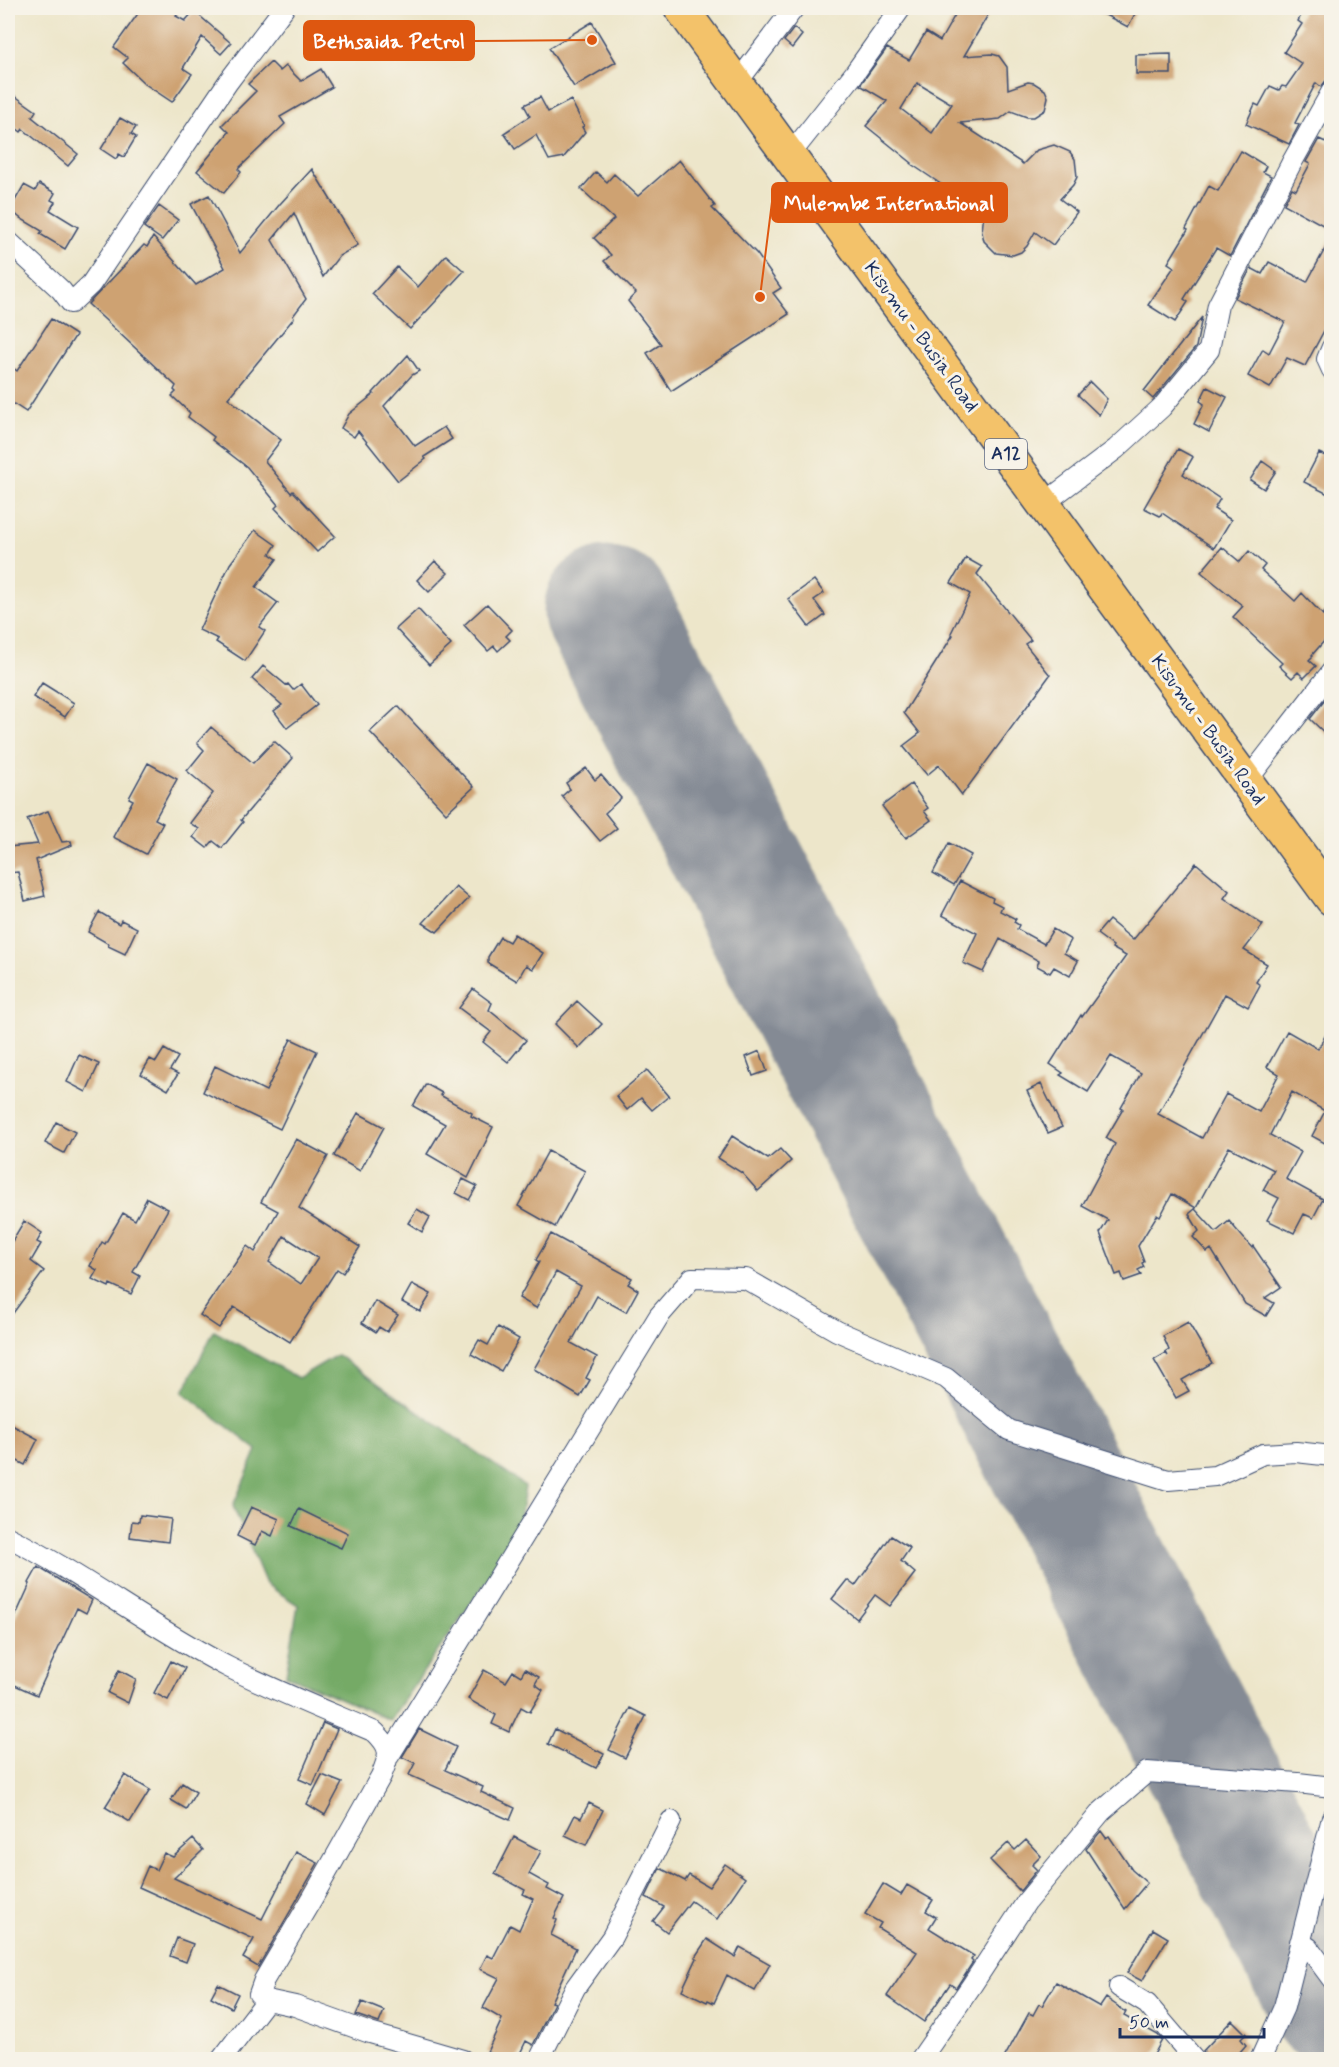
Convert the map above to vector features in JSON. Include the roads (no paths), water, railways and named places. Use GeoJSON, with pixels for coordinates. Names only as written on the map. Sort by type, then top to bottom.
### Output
{"type":"FeatureCollection","features":[{"type":"Feature","properties":{"kind":"highway","name":"Kisumu - Busia Road"},"geometry":{"type":"LineString","coordinates":[[681,8],[1332,900]]}},
{"type":"Feature","properties":{"kind":"street"},"geometry":{"type":"LineString","coordinates":[[8,241],[61,290],[71,303],[81,295],[91,284],[228,82],[284,8]]}},
{"type":"Feature","properties":{"kind":"street"},"geometry":{"type":"LineString","coordinates":[[736,84],[794,8]]}},
{"type":"Feature","properties":{"kind":"street"},"geometry":{"type":"LineString","coordinates":[[789,156],[854,74],[902,8]]}},
{"type":"Feature","properties":{"kind":"street"},"geometry":{"type":"LineString","coordinates":[[1043,504],[1116,449],[1162,407],[1209,350],[1218,305],[1291,164],[1332,92]]}},
{"type":"Feature","properties":{"kind":"street"},"geometry":{"type":"LineString","coordinates":[[1332,347],[1327,359],[1332,370]]}},
{"type":"Feature","properties":{"kind":"street"},"geometry":{"type":"LineString","coordinates":[[1246,782],[1332,671]]}},
{"type":"Feature","properties":{"kind":"street"},"geometry":{"type":"LineString","coordinates":[[463,2060],[370,2033],[295,2006],[267,2000],[259,1994],[264,1980],[381,1776],[389,1756],[659,1316],[692,1278],[746,1279],[837,1331],[946,1378],[1009,1430],[1168,1480],[1215,1476],[1263,1454],[1296,1452],[1332,1456]]}},
{"type":"Feature","properties":{"kind":"street"},"geometry":{"type":"LineString","coordinates":[[8,1537],[45,1556],[142,1618],[228,1667],[375,1732],[386,1742],[389,1756]]}},
{"type":"Feature","properties":{"kind":"street"},"geometry":{"type":"LineString","coordinates":[[920,2060],[1027,1901],[1101,1812],[1147,1772],[1332,1787]]}},
{"type":"Feature","properties":{"kind":"street"},"geometry":{"type":"LineString","coordinates":[[1260,2060],[1284,2007],[1332,1818]]}},
{"type":"Feature","properties":{"kind":"street"},"geometry":{"type":"LineString","coordinates":[[539,2060],[575,1988],[612,1937],[671,1821]]}},
{"type":"Feature","properties":{"kind":"street"},"geometry":{"type":"LineString","coordinates":[[1300,1942],[1309,1948],[1332,1979]]}},
{"type":"Feature","properties":{"kind":"street"},"geometry":{"type":"LineString","coordinates":[[1119,1987],[1147,2004],[1195,2060]]}},
{"type":"Feature","properties":{"kind":"street"},"geometry":{"type":"LineString","coordinates":[[221,2060],[267,2000]]}},
{"type":"Feature","properties":{"kind":"place","name":"Bethsaida Petrol"},"geometry":{"type":"Point","coordinates":[592,40]}},
{"type":"Feature","properties":{"kind":"place","name":"Mulembe International"},"geometry":{"type":"Point","coordinates":[760,297]}}]}
